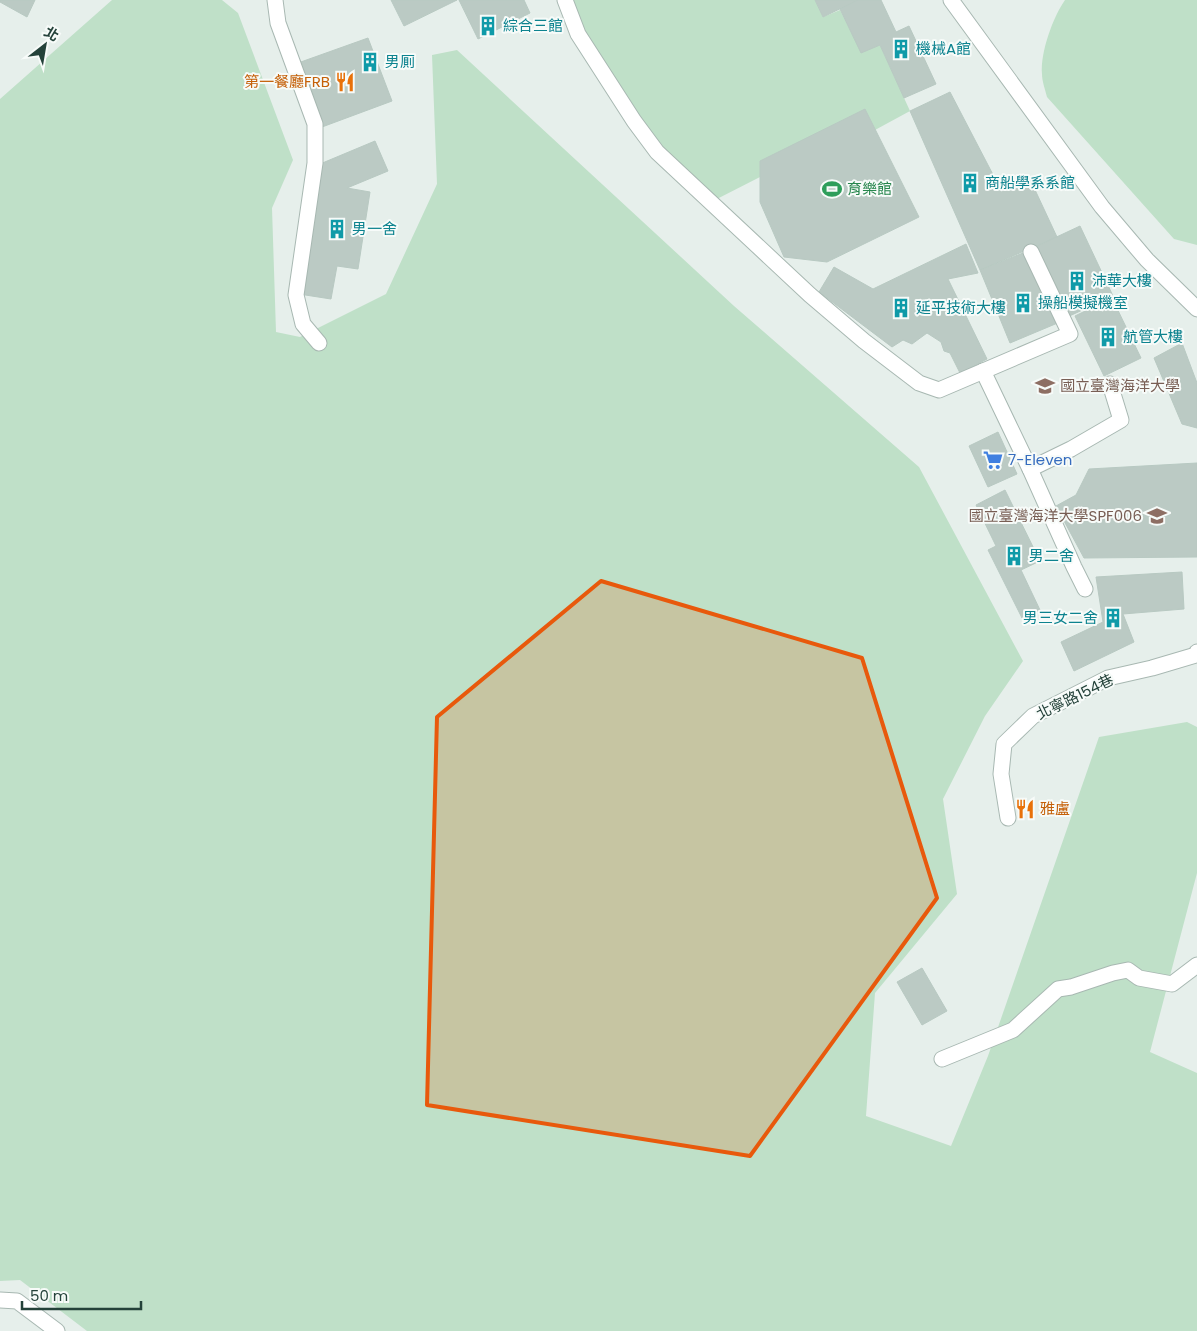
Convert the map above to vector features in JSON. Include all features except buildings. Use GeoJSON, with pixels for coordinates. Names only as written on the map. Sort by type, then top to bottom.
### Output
{"type":"FeatureCollection","features":[{"type":"Feature","properties":{"kind":"street"},"geometry":{"type":"LineString","coordinates":[[275,0],[278,23],[294,72],[315,124],[315,163],[296,295],[303,324],[319,343]]}},
{"type":"Feature","properties":{"kind":"street"},"geometry":{"type":"LineString","coordinates":[[565,0],[578,34],[634,122],[657,152],[810,295],[864,341],[919,383],[939,390],[1070,334],[1031,252]]}},
{"type":"Feature","properties":{"kind":"street"},"geometry":{"type":"LineString","coordinates":[[951,0],[1102,206],[1147,260],[1197,309]]}},
{"type":"Feature","properties":{"kind":"street"},"geometry":{"type":"LineString","coordinates":[[983,371],[1086,589]]}},
{"type":"Feature","properties":{"kind":"street"},"geometry":{"type":"LineString","coordinates":[[1030,470],[1121,420],[1110,384]]}},
{"type":"Feature","properties":{"kind":"street","name":"北寧路154巷"},"geometry":{"type":"LineString","coordinates":[[1008,818],[1001,774],[1004,744],[1033,716],[1108,678],[1152,668],[1196,655],[1197,652]]}},
{"type":"Feature","properties":{"kind":"street"},"geometry":{"type":"LineString","coordinates":[[942,1059],[1013,1030],[1058,989],[1128,970],[1139,978],[1172,984],[1197,965]]}},
{"type":"Feature","properties":{"kind":"street"},"geometry":{"type":"LineString","coordinates":[[0,1300],[17,1302],[57,1331]]}},
{"type":"Feature","properties":{"kind":"highlighted area"},"geometry":{"type":"Polygon","coordinates":[[[601,581],[862,658],[937,898],[750,1156],[427,1105],[437,717],[601,581]]]}},
{"type":"Feature","properties":{"kind":"green space"},"geometry":{"type":"Polygon","coordinates":[[[112,0],[222,0],[238,13],[293,160],[272,208],[276,332],[300,337],[386,294],[437,184],[432,55],[457,50],[734,306],[919,467],[1023,661],[985,716],[943,799],[957,894],[875,993],[866,1116],[951,1146],[988,1056],[1099,737],[1187,722],[1197,727],[1197,873],[1150,1052],[1197,1073],[1197,1331],[87,1331],[20,1280],[0,1281],[0,99],[112,0]]]}},
{"type":"Feature","properties":{"kind":"green space"},"geometry":{"type":"Polygon","coordinates":[[[571,0],[815,0],[823,17],[840,10],[861,51],[880,45],[910,111],[875,130],[865,110],[760,177],[711,202],[694,187],[604,73],[571,0]]]}},
{"type":"Feature","properties":{"kind":"green space"},"geometry":{"type":"Polygon","coordinates":[[[1065,0],[1197,0],[1197,245],[1174,239],[1047,97],[1042,77],[1043,56],[1052,25],[1065,0]]]}},
{"type":"Feature","properties":{"kind":"place","name":"綜合三館"},"geometry":{"type":"Point","coordinates":[488,26]}},
{"type":"Feature","properties":{"kind":"place","name":"機械A館"},"geometry":{"type":"Point","coordinates":[901,49]}},
{"type":"Feature","properties":{"kind":"place","name":"男厠"},"geometry":{"type":"Point","coordinates":[370,62]}},
{"type":"Feature","properties":{"kind":"place","name":"第一餐廳FRB"},"geometry":{"type":"Point","coordinates":[345,82]}},
{"type":"Feature","properties":{"kind":"place","name":"商船學系系館"},"geometry":{"type":"Point","coordinates":[970,183]}},
{"type":"Feature","properties":{"kind":"place","name":"育樂館"},"geometry":{"type":"Point","coordinates":[832,189]}},
{"type":"Feature","properties":{"kind":"place","name":"男一舍"},"geometry":{"type":"Point","coordinates":[337,229]}},
{"type":"Feature","properties":{"kind":"place","name":"沛華大樓"},"geometry":{"type":"Point","coordinates":[1077,281]}},
{"type":"Feature","properties":{"kind":"place","name":"操船模擬機室"},"geometry":{"type":"Point","coordinates":[1023,303]}},
{"type":"Feature","properties":{"kind":"place","name":"延平技術大樓"},"geometry":{"type":"Point","coordinates":[901,308]}},
{"type":"Feature","properties":{"kind":"place","name":"航管大樓"},"geometry":{"type":"Point","coordinates":[1108,337]}},
{"type":"Feature","properties":{"kind":"place","name":"國立臺灣海洋大學"},"geometry":{"type":"Point","coordinates":[1045,386]}},
{"type":"Feature","properties":{"kind":"place","name":"7-Eleven"},"geometry":{"type":"Point","coordinates":[993,460]}},
{"type":"Feature","properties":{"kind":"place","name":"國立臺灣海洋大學SPF006"},"geometry":{"type":"Point","coordinates":[1157,516]}},
{"type":"Feature","properties":{"kind":"place","name":"男二舍"},"geometry":{"type":"Point","coordinates":[1014,556]}},
{"type":"Feature","properties":{"kind":"place","name":"男三女二舍"},"geometry":{"type":"Point","coordinates":[1113,618]}},
{"type":"Feature","properties":{"kind":"place","name":"雅盧"},"geometry":{"type":"Point","coordinates":[1025,809]}}]}
